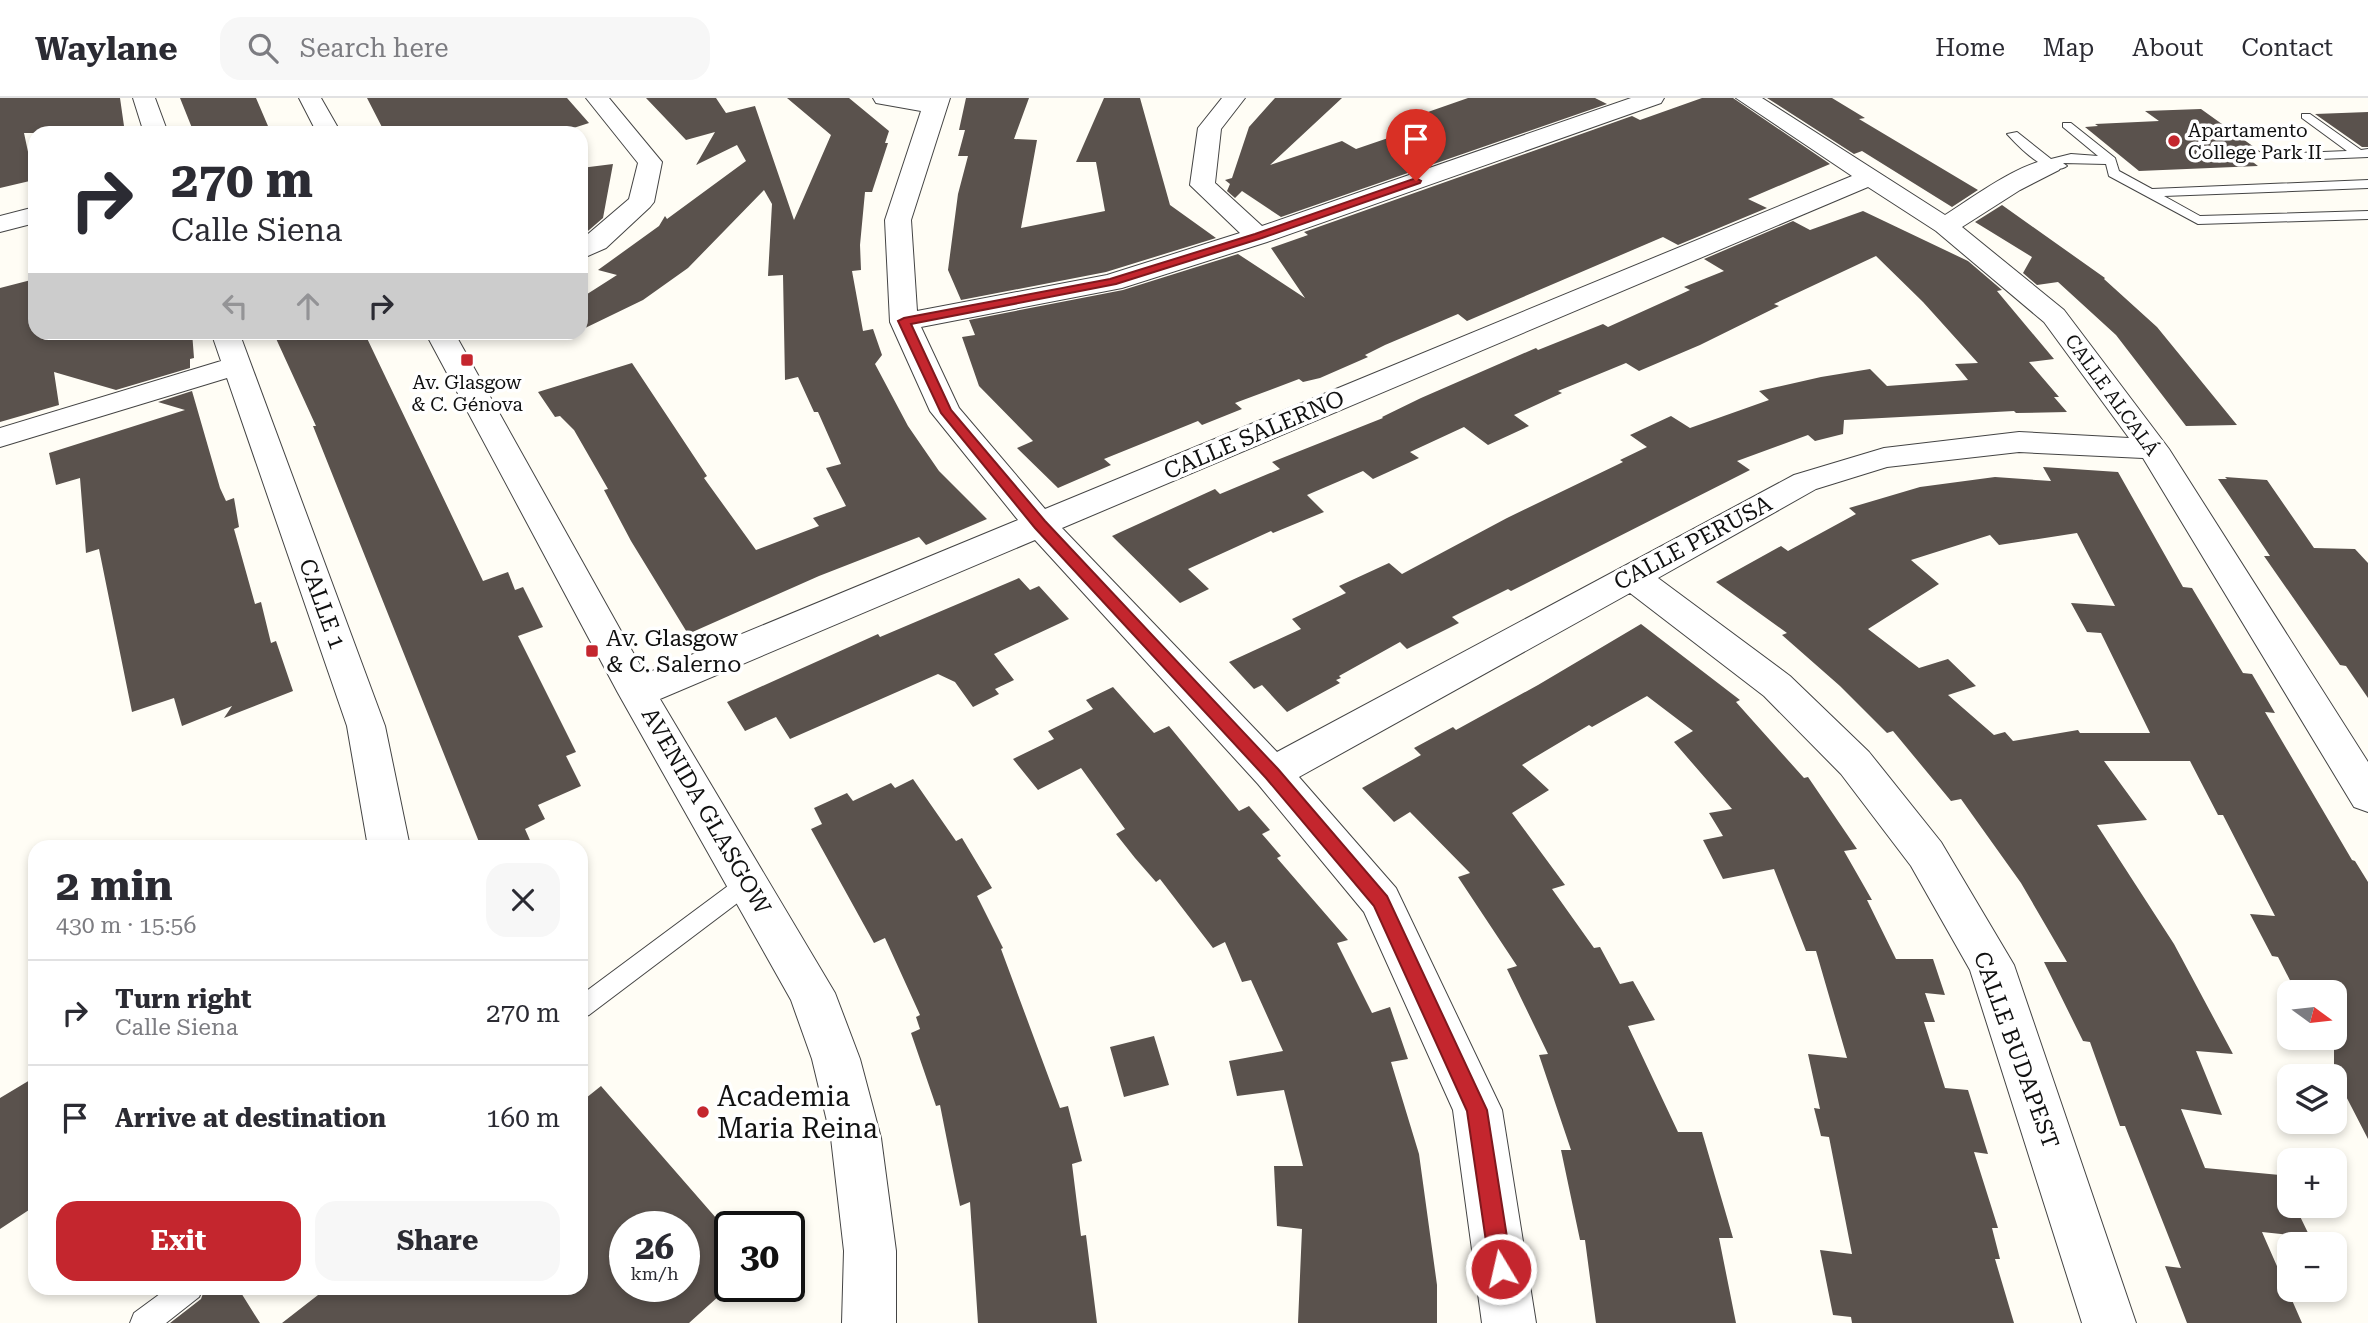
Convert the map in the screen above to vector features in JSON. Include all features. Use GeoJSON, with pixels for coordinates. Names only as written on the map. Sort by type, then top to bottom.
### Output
{"type":"FeatureCollection","features":[{"type":"Feature","properties":{"kind":"street"},"geometry":{"type":"LineString","coordinates":[[144,98],[154,126]]}},
{"type":"Feature","properties":{"kind":"street"},"geometry":{"type":"LineString","coordinates":[[310,98],[325,126]]}},
{"type":"Feature","properties":{"kind":"street"},"geometry":{"type":"LineString","coordinates":[[588,247],[641,202],[650,162],[597,98]]}},
{"type":"Feature","properties":{"kind":"street"},"geometry":{"type":"LineString","coordinates":[[884,98],[937,103],[898,220],[904,321],[945,411],[1040,525],[1272,773],[1381,901],[1477,1110],[1509,1323]]}},
{"type":"Feature","properties":{"kind":"street"},"geometry":{"type":"LineString","coordinates":[[1234,98],[1210,128],[1202,186],[1258,236]]}},
{"type":"Feature","properties":{"kind":"street"},"geometry":{"type":"LineString","coordinates":[[904,321],[1112,282],[1258,236],[1653,98]]}},
{"type":"Feature","properties":{"kind":"street","name":"CALLE ALCALÁ"},"geometry":{"type":"LineString","coordinates":[[1747,98],[1945,226],[2054,316],[2153,449],[2368,796]]}},
{"type":"Feature","properties":{"kind":"street"},"geometry":{"type":"LineString","coordinates":[[1945,226],[2011,185],[2050,165]]}},
{"type":"Feature","properties":{"kind":"street","name":"CALLE SALERNO"},"geometry":{"type":"LineString","coordinates":[[637,693],[1871,177]]}},
{"type":"Feature","properties":{"kind":"street"},"geometry":{"type":"LineString","coordinates":[[0,224],[28,217]]}},
{"type":"Feature","properties":{"kind":"street","name":"CALLE 1"},"geometry":{"type":"LineString","coordinates":[[228,340],[366,726],[388,840]]}},
{"type":"Feature","properties":{"kind":"street","name":"AVENIDA GLASGOW"},"geometry":{"type":"LineString","coordinates":[[443,340],[637,693],[812,993],[836,1059],[856,1139],[870,1251],[869,1323]]}},
{"type":"Feature","properties":{"kind":"street"},"geometry":{"type":"LineString","coordinates":[[0,438],[236,366]]}},
{"type":"Feature","properties":{"kind":"street","name":"CALLE PERUSA"},"geometry":{"type":"LineString","coordinates":[[1272,773],[1805,482],[1884,458],[2020,442],[2153,449]]}},
{"type":"Feature","properties":{"kind":"street","name":"CALLE BUDAPEST"},"geometry":{"type":"LineString","coordinates":[[1632,576],[1777,687],[1854,763],[1926,854],[1991,965],[2109,1323]]}},
{"type":"Feature","properties":{"kind":"lane"},"geometry":{"type":"LineString","coordinates":[[2306,116],[2363,154]]}},
{"type":"Feature","properties":{"kind":"lane"},"geometry":{"type":"LineString","coordinates":[[2067,125],[2106,161],[2113,173],[2198,220],[2368,215]]}},
{"type":"Feature","properties":{"kind":"lane"},"geometry":{"type":"LineString","coordinates":[[2013,134],[2050,165],[2096,166],[2106,161]]}},
{"type":"Feature","properties":{"kind":"lane"},"geometry":{"type":"LineString","coordinates":[[2299,157],[2363,154]]}},
{"type":"Feature","properties":{"kind":"lane"},"geometry":{"type":"LineString","coordinates":[[2150,194],[2368,184]]}},
{"type":"Feature","properties":{"kind":"lane"},"geometry":{"type":"LineString","coordinates":[[588,1003],[748,883]]}},
{"type":"Feature","properties":{"kind":"lane"},"geometry":{"type":"LineString","coordinates":[[144,1323],[181,1295]]}},
{"type":"Feature","properties":{"kind":"building"},"geometry":{"type":"Polygon","coordinates":[[[0,98],[120,98],[124,126],[28,126],[28,133],[24,133],[28,152],[28,181],[0,188],[0,98]]]}},
{"type":"Feature","properties":{"kind":"building"},"geometry":{"type":"Polygon","coordinates":[[[180,98],[256,98],[268,126],[191,126],[180,98]]]}},
{"type":"Feature","properties":{"kind":"building"},"geometry":{"type":"Polygon","coordinates":[[[367,98],[567,98],[589,123],[580,126],[381,126],[367,98]]]}},
{"type":"Feature","properties":{"kind":"building"},"geometry":{"type":"Polygon","coordinates":[[[646,98],[716,98],[726,113],[755,106],[794,220],[831,135],[787,98],[849,98],[889,131],[885,143],[888,143],[872,192],[865,192],[860,245],[861,270],[852,271],[863,331],[873,329],[882,355],[875,364],[908,426],[939,471],[987,519],[926,545],[919,537],[819,576],[688,634],[631,541],[604,490],[608,489],[574,430],[560,416],[555,417],[538,392],[632,363],[707,476],[704,478],[756,550],[819,526],[813,518],[846,506],[826,468],[841,464],[818,412],[814,412],[798,377],[785,380],[783,275],[768,276],[772,204],[764,190],[688,268],[643,300],[588,327],[588,294],[617,275],[598,270],[659,226],[665,216],[667,219],[746,161],[737,145],[696,165],[715,132],[686,140],[646,98]]]}},
{"type":"Feature","properties":{"kind":"building"},"geometry":{"type":"Polygon","coordinates":[[[966,98],[1029,98],[1014,139],[1037,140],[1021,228],[1105,211],[1096,162],[1076,162],[1104,98],[1140,98],[1170,205],[1216,238],[1106,272],[961,300],[948,270],[958,194],[968,156],[958,156],[965,130],[959,130],[966,98]]]}},
{"type":"Feature","properties":{"kind":"building"},"geometry":{"type":"Polygon","coordinates":[[[1275,98],[1342,98],[1270,165],[1342,141],[1356,149],[1432,123],[1428,121],[1435,118],[1425,113],[1468,98],[1595,98],[1607,104],[1281,217],[1242,191],[1235,198],[1227,191],[1230,184],[1225,180],[1232,178],[1249,127],[1275,98]]]}},
{"type":"Feature","properties":{"kind":"building"},"geometry":{"type":"Polygon","coordinates":[[[1702,98],[1733,98],[1830,164],[1748,199],[1767,208],[1678,245],[1663,237],[1467,321],[1458,314],[1385,345],[1365,355],[1368,357],[1320,378],[1303,382],[1299,379],[1235,403],[1242,409],[1202,425],[1198,421],[1104,459],[1111,465],[1058,488],[1017,448],[1033,441],[979,386],[962,337],[975,335],[969,320],[1123,290],[1238,254],[1305,298],[1271,248],[1308,235],[1304,232],[1632,116],[1640,120],[1702,98]]]}},
{"type":"Feature","properties":{"kind":"building"},"geometry":{"type":"Polygon","coordinates":[[[1767,98],[1832,98],[1865,118],[1859,119],[1978,190],[1952,207],[1862,151],[1854,154],[1767,98]]]}},
{"type":"Feature","properties":{"kind":"building","name":"Apartamento College Park II"},"geometry":{"type":"Polygon","coordinates":[[[2201,109],[2261,152],[2241,153],[2258,166],[2139,171],[2085,127],[2098,126],[2095,124],[2159,121],[2145,111],[2201,109]]]}},
{"type":"Feature","properties":{"kind":"building"},"geometry":{"type":"Polygon","coordinates":[[[2368,112],[2368,147],[2362,147],[2315,114],[2368,112]]]}},
{"type":"Feature","properties":{"kind":"building"},"geometry":{"type":"Polygon","coordinates":[[[613,164],[603,218],[588,231],[588,167],[613,164]]]}},
{"type":"Feature","properties":{"kind":"building"},"geometry":{"type":"Polygon","coordinates":[[[2002,205],[2105,278],[2157,327],[2237,425],[2186,426],[2116,335],[2058,282],[2037,285],[2023,273],[2032,257],[1975,222],[2002,205]]]}},
{"type":"Feature","properties":{"kind":"building"},"geometry":{"type":"Polygon","coordinates":[[[1863,211],[1968,261],[2002,290],[1997,291],[2054,359],[2029,362],[2059,397],[2054,397],[2067,412],[2014,411],[1844,420],[1843,434],[1815,441],[1808,435],[1737,461],[1750,470],[1511,591],[1508,589],[1452,617],[1459,623],[1407,649],[1400,642],[1339,676],[1341,678],[1336,680],[1340,683],[1287,712],[1262,685],[1254,689],[1229,662],[1301,629],[1292,619],[1346,593],[1339,586],[1389,563],[1402,574],[1507,518],[1623,462],[1620,460],[1647,447],[1630,435],[1671,416],[1690,428],[1769,400],[1759,391],[1821,377],[1870,369],[1887,386],[1968,380],[1955,364],[1978,363],[1923,302],[1876,256],[1774,304],[1779,306],[1700,345],[1639,371],[1626,363],[1558,391],[1562,393],[1514,415],[1529,426],[1488,445],[1464,427],[1410,452],[1419,458],[1373,479],[1363,471],[1307,495],[1324,512],[1273,533],[1271,531],[1188,569],[1209,589],[1180,603],[1112,536],[1215,489],[1220,494],[1280,469],[1272,462],[1383,418],[1421,398],[1536,348],[1538,350],[1603,324],[1608,327],[1690,290],[1684,287],[1724,271],[1704,259],[1793,221],[1810,230],[1863,211]]]}},
{"type":"Feature","properties":{"kind":"building"},"geometry":{"type":"Polygon","coordinates":[[[28,281],[28,340],[193,340],[194,358],[190,359],[190,368],[116,390],[54,372],[59,405],[0,422],[0,288],[28,281]]]}},
{"type":"Feature","properties":{"kind":"building"},"geometry":{"type":"Polygon","coordinates":[[[277,340],[368,340],[483,581],[508,572],[515,590],[523,587],[543,627],[518,636],[576,752],[566,756],[581,786],[538,805],[545,819],[525,829],[530,840],[478,840],[313,426],[316,426],[277,340]]]}},
{"type":"Feature","properties":{"kind":"building"},"geometry":{"type":"Polygon","coordinates":[[[192,391],[220,488],[226,501],[234,498],[239,527],[234,529],[255,604],[261,602],[271,643],[276,641],[293,691],[224,718],[232,706],[182,726],[174,698],[132,712],[99,549],[86,553],[80,478],[56,485],[49,453],[185,410],[158,402],[192,391]]]}},
{"type":"Feature","properties":{"kind":"building"},"geometry":{"type":"Polygon","coordinates":[[[2043,467],[2118,472],[2183,587],[2192,588],[2243,673],[2252,674],[2275,713],[2265,712],[2352,860],[2368,882],[2368,1139],[2347,1098],[2347,1064],[2334,1064],[2334,1050],[2347,1050],[2347,980],[2290,980],[2278,957],[2272,956],[2250,914],[2275,916],[2223,815],[2218,815],[2190,761],[2104,761],[2147,820],[2097,825],[2174,944],[2233,1054],[2196,1051],[2222,1115],[2181,1109],[2205,1168],[2277,1175],[2277,1218],[2301,1218],[2308,1232],[2262,1232],[2277,1266],[2277,1302],[2293,1302],[2302,1323],[2187,1323],[2165,1266],[2181,1268],[2125,1126],[2120,1126],[2090,1042],[2083,1041],[2044,962],[2067,962],[2021,883],[1961,799],[1951,801],[1893,731],[1887,733],[1840,686],[1782,635],[1787,633],[1716,582],[1781,546],[1788,551],[1856,514],[1849,508],[1920,487],[1995,477],[2051,481],[2043,467]],[[2077,533],[1999,545],[1990,535],[1911,560],[1939,584],[1868,629],[1919,668],[1948,659],[1976,686],[1948,695],[1994,735],[2005,732],[2013,741],[2078,730],[2080,733],[2150,733],[2101,633],[2087,632],[2071,603],[2115,606],[2077,533]]]}},
{"type":"Feature","properties":{"kind":"building"},"geometry":{"type":"Polygon","coordinates":[[[2225,477],[2267,480],[2314,548],[2355,549],[2368,563],[2368,698],[2346,666],[2340,665],[2264,556],[2270,556],[2218,479],[2227,479],[2225,477]]]}},
{"type":"Feature","properties":{"kind":"building"},"geometry":{"type":"Polygon","coordinates":[[[1019,578],[1030,590],[1039,586],[1069,619],[994,654],[1014,680],[995,689],[999,694],[973,707],[955,682],[938,674],[790,739],[776,717],[745,731],[727,702],[878,634],[880,637],[1019,578]]]}},
{"type":"Feature","properties":{"kind":"building"},"geometry":{"type":"Polygon","coordinates":[[[1641,624],[1740,700],[1736,702],[1804,778],[1808,777],[1857,849],[1844,851],[1872,900],[1867,900],[1896,959],[1933,959],[1945,995],[1925,993],[1935,1022],[1924,1022],[1945,1088],[1968,1090],[1988,1154],[1974,1152],[1998,1228],[1992,1228],[2000,1259],[1995,1259],[2014,1323],[1852,1323],[1851,1317],[1833,1315],[1820,1250],[1852,1254],[1829,1137],[1821,1136],[1814,1108],[1820,1109],[1808,1054],[1847,1058],[1816,951],[1806,951],[1774,869],[1723,879],[1703,840],[1723,836],[1709,813],[1732,809],[1674,742],[1693,731],[1647,696],[1592,727],[1589,725],[1522,765],[1549,790],[1512,813],[1565,885],[1552,889],[1594,948],[1600,947],[1620,984],[1633,981],[1655,1020],[1628,1026],[1678,1132],[1702,1132],[1733,1238],[1719,1238],[1736,1323],[1596,1323],[1585,1240],[1580,1240],[1561,1150],[1571,1150],[1539,1055],[1548,1054],[1507,969],[1517,966],[1458,877],[1470,873],[1410,812],[1394,822],[1362,788],[1421,755],[1414,748],[1453,727],[1456,730],[1641,624]]]}},
{"type":"Feature","properties":{"kind":"building"},"geometry":{"type":"Polygon","coordinates":[[[1113,687],[1154,733],[1169,726],[1239,811],[1249,806],[1270,830],[1262,834],[1281,856],[1277,858],[1348,940],[1337,943],[1372,1013],[1390,1007],[1408,1059],[1391,1062],[1419,1154],[1437,1285],[1437,1323],[1298,1323],[1302,1229],[1277,1226],[1274,1166],[1303,1166],[1284,1090],[1237,1096],[1229,1061],[1283,1051],[1251,980],[1242,982],[1225,942],[1213,948],[1160,879],[1156,882],[1135,858],[1116,834],[1125,829],[1081,768],[1038,790],[1013,759],[1054,739],[1048,731],[1093,709],[1086,700],[1113,687]]]}},
{"type":"Feature","properties":{"kind":"building"},"geometry":{"type":"Polygon","coordinates":[[[913,779],[956,841],[962,838],[992,888],[977,896],[1003,948],[1001,949],[1060,1108],[1068,1106],[1082,1161],[1072,1164],[1081,1236],[1086,1235],[1097,1323],[978,1323],[970,1202],[960,1206],[940,1105],[936,1106],[911,1033],[920,1029],[916,1017],[920,1015],[885,938],[874,943],[811,829],[822,824],[814,808],[847,793],[853,801],[891,783],[895,788],[913,779]]]}},
{"type":"Feature","properties":{"kind":"building"},"geometry":{"type":"Polygon","coordinates":[[[1154,1036],[1169,1085],[1124,1097],[1110,1047],[1154,1036]]]}},
{"type":"Feature","properties":{"kind":"building"},"geometry":{"type":"Polygon","coordinates":[[[28,1081],[28,1211],[0,1229],[0,1098],[28,1081]]]}},
{"type":"Feature","properties":{"kind":"building"},"geometry":{"type":"Polygon","coordinates":[[[601,1086],[714,1216],[714,1300],[689,1323],[282,1323],[318,1295],[588,1295],[588,1096],[601,1086]]]}},
{"type":"Feature","properties":{"kind":"building"},"geometry":{"type":"Polygon","coordinates":[[[202,1295],[242,1295],[260,1323],[170,1323],[202,1295]]]}},
{"type":"Feature","properties":{"kind":"place","name":"Apartamento College Park II"},"geometry":{"type":"Point","coordinates":[2174,141]}},
{"type":"Feature","properties":{"kind":"place","name":"Av. Glasgow & C. Génova"},"geometry":{"type":"Point","coordinates":[467,360]}},
{"type":"Feature","properties":{"kind":"place","name":"Av. Glasgow & C. Salerno"},"geometry":{"type":"Point","coordinates":[592,651]}},
{"type":"Feature","properties":{"kind":"place","name":"Academia Maria Reina"},"geometry":{"type":"Point","coordinates":[703,1112]}},
{"type":"Feature","properties":{"kind":"route"},"geometry":{"type":"LineString","coordinates":[[1416,181],[1258,236],[1112,282],[904,321],[945,411],[1040,525],[1272,773],[1381,901],[1477,1110],[1501,1269]]}}]}
